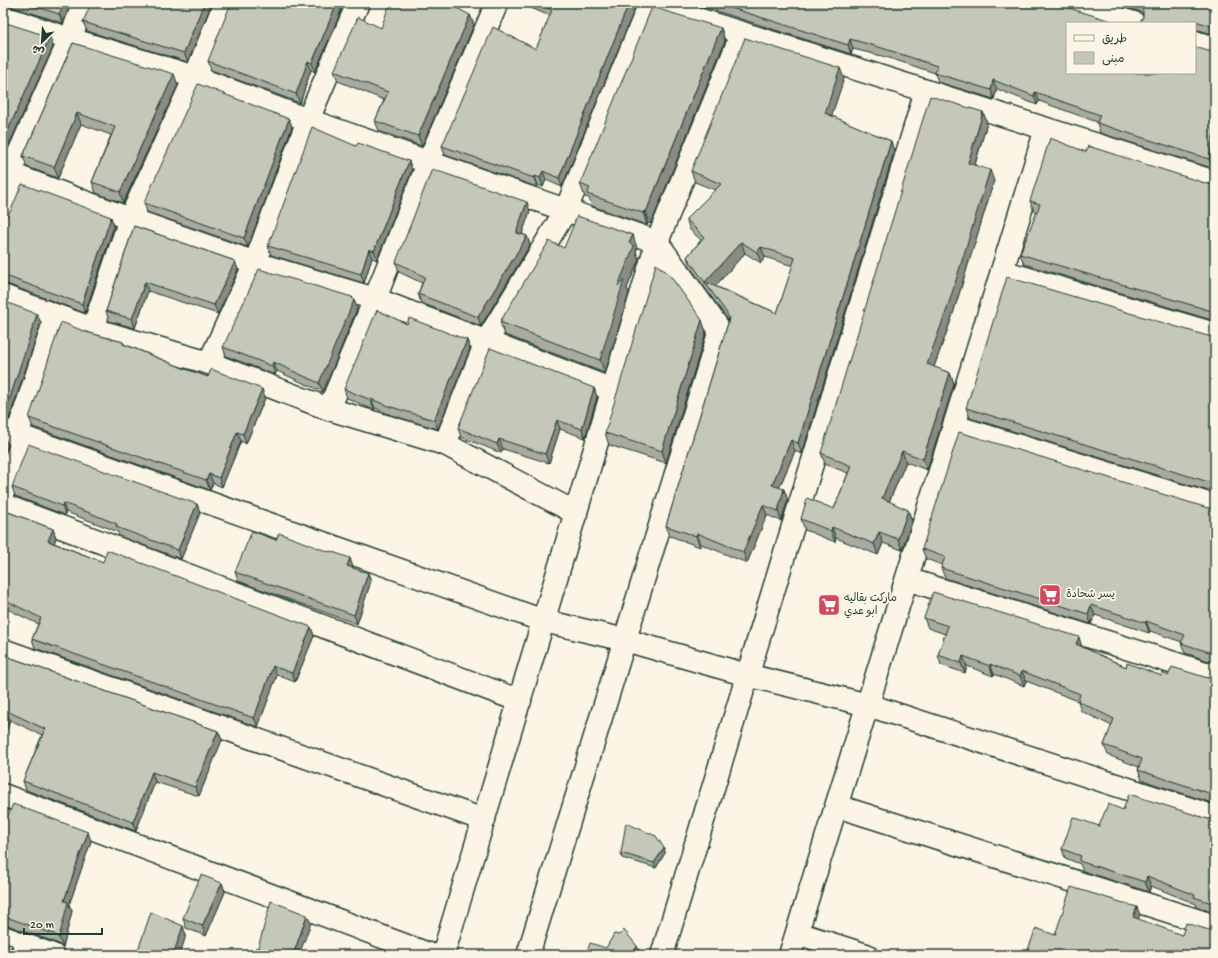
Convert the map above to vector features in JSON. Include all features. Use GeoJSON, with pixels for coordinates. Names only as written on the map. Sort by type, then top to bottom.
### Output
{"type":"FeatureCollection","features":[{"type":"Feature","properties":{"kind":"street"},"geometry":{"type":"LineString","coordinates":[[6,172],[70,39],[84,3]]}},
{"type":"Feature","properties":{"kind":"street"},"geometry":{"type":"LineString","coordinates":[[93,329],[130,219],[195,77],[225,3]]}},
{"type":"Feature","properties":{"kind":"street"},"geometry":{"type":"LineString","coordinates":[[208,363],[255,263],[308,120],[358,3]]}},
{"type":"Feature","properties":{"kind":"street"},"geometry":{"type":"LineString","coordinates":[[329,409],[375,299],[428,163],[497,3]]}},
{"type":"Feature","properties":{"kind":"street"},"geometry":{"type":"LineString","coordinates":[[1069,3],[1131,22]]}},
{"type":"Feature","properties":{"kind":"street"},"geometry":{"type":"LineString","coordinates":[[445,444],[486,342],[566,210],[650,4],[1215,182]]}},
{"type":"Feature","properties":{"kind":"street"},"geometry":{"type":"LineString","coordinates":[[3,17],[195,77],[308,120],[428,163],[657,242],[720,330],[528,955]]}},
{"type":"Feature","properties":{"kind":"street"},"geometry":{"type":"LineString","coordinates":[[443,955],[657,242],[742,33]]}},
{"type":"Feature","properties":{"kind":"street"},"geometry":{"type":"LineString","coordinates":[[1196,42],[1215,48]]}},
{"type":"Feature","properties":{"kind":"street"},"geometry":{"type":"LineString","coordinates":[[662,955],[926,91]]}},
{"type":"Feature","properties":{"kind":"street"},"geometry":{"type":"LineString","coordinates":[[790,955],[1046,129]]}},
{"type":"Feature","properties":{"kind":"street"},"geometry":{"type":"LineString","coordinates":[[3,215],[15,185],[6,172]]}},
{"type":"Feature","properties":{"kind":"street"},"geometry":{"type":"LineString","coordinates":[[6,172],[130,219],[255,263],[375,299],[613,390]]}},
{"type":"Feature","properties":{"kind":"street"},"geometry":{"type":"LineString","coordinates":[[1002,271],[1215,334]]}},
{"type":"Feature","properties":{"kind":"street"},"geometry":{"type":"LineString","coordinates":[[3,296],[93,329],[208,363],[329,409],[445,444],[576,513]]}},
{"type":"Feature","properties":{"kind":"street"},"geometry":{"type":"LineString","coordinates":[[10,433],[56,316]]}},
{"type":"Feature","properties":{"kind":"street"},"geometry":{"type":"LineString","coordinates":[[954,426],[1215,506]]}},
{"type":"Feature","properties":{"kind":"street"},"geometry":{"type":"LineString","coordinates":[[3,492],[21,445],[10,433]]}},
{"type":"Feature","properties":{"kind":"street"},"geometry":{"type":"LineString","coordinates":[[10,433],[544,621],[625,640],[747,675],[868,705],[1215,817]]}},
{"type":"Feature","properties":{"kind":"street"},"geometry":{"type":"LineString","coordinates":[[3,505],[520,701]]}},
{"type":"Feature","properties":{"kind":"street"},"geometry":{"type":"LineString","coordinates":[[907,579],[1215,676]]}},
{"type":"Feature","properties":{"kind":"street"},"geometry":{"type":"LineString","coordinates":[[3,650],[484,820]]}},
{"type":"Feature","properties":{"kind":"street"},"geometry":{"type":"LineString","coordinates":[[3,795],[431,955]]}},
{"type":"Feature","properties":{"kind":"street"},"geometry":{"type":"LineString","coordinates":[[836,806],[1215,926]]}},
{"type":"Feature","properties":{"kind":"street"},"geometry":{"type":"LineString","coordinates":[[797,933],[866,955]]}},
{"type":"Feature","properties":{"kind":"street"},"geometry":{"type":"LineString","coordinates":[[3,937],[53,955]]}},
{"type":"Feature","properties":{"kind":"building"},"geometry":{"type":"Polygon","coordinates":[[[25,3],[64,3],[59,14],[25,3]]]}},
{"type":"Feature","properties":{"kind":"building"},"geometry":{"type":"Polygon","coordinates":[[[91,3],[204,3],[184,53],[83,22],[91,3]]]}},
{"type":"Feature","properties":{"kind":"building"},"geometry":{"type":"Polygon","coordinates":[[[231,3],[337,3],[312,63],[308,61],[296,94],[208,61],[231,3]]]}},
{"type":"Feature","properties":{"kind":"building"},"geometry":{"type":"Polygon","coordinates":[[[390,3],[447,3],[470,15],[418,136],[375,121],[388,92],[334,71],[358,17],[381,28],[390,3]]]}},
{"type":"Feature","properties":{"kind":"building"},"geometry":{"type":"Polygon","coordinates":[[[537,3],[629,3],[559,178],[543,171],[540,178],[535,176],[534,178],[442,146],[493,27],[536,49],[552,10],[537,3]]]}},
{"type":"Feature","properties":{"kind":"building"},"geometry":{"type":"Polygon","coordinates":[[[716,3],[1058,3],[1062,6],[1115,22],[1066,22],[1066,74],[1196,74],[1196,47],[1208,51],[1215,51],[1215,126],[1209,159],[1097,123],[1100,115],[1035,92],[1034,96],[993,80],[991,90],[935,73],[937,66],[882,48],[850,39],[848,45],[716,3]]]}},
{"type":"Feature","properties":{"kind":"building"},"geometry":{"type":"Polygon","coordinates":[[[1136,3],[1215,3],[1215,27],[1195,21],[1140,22],[1143,17],[1143,11],[1140,5],[1136,3]]]}},
{"type":"Feature","properties":{"kind":"building"},"geometry":{"type":"Polygon","coordinates":[[[652,7],[721,28],[646,212],[644,211],[643,213],[587,194],[590,188],[580,184],[652,7]]]}},
{"type":"Feature","properties":{"kind":"building"},"geometry":{"type":"Polygon","coordinates":[[[3,22],[50,37],[3,141],[3,22]]]}},
{"type":"Feature","properties":{"kind":"building"},"geometry":{"type":"Polygon","coordinates":[[[745,38],[840,68],[825,113],[891,141],[798,443],[791,440],[772,485],[784,489],[778,511],[763,505],[743,552],[697,533],[696,536],[666,526],[729,318],[687,257],[704,237],[686,219],[721,184],[691,171],[745,38]],[[741,242],[705,282],[777,313],[795,258],[761,247],[757,252],[741,242]]]}},
{"type":"Feature","properties":{"kind":"building"},"geometry":{"type":"Polygon","coordinates":[[[73,43],[174,74],[120,192],[92,182],[115,127],[77,113],[54,167],[23,156],[73,43]]]}},
{"type":"Feature","properties":{"kind":"building"},"geometry":{"type":"Polygon","coordinates":[[[198,84],[289,119],[244,238],[144,203],[198,84]]]}},
{"type":"Feature","properties":{"kind":"building"},"geometry":{"type":"Polygon","coordinates":[[[930,96],[983,112],[968,163],[990,170],[947,309],[927,364],[950,373],[923,459],[902,451],[882,498],[908,510],[898,539],[879,532],[874,544],[832,527],[831,531],[801,519],[807,498],[834,509],[851,466],[821,453],[930,96]]]}},
{"type":"Feature","properties":{"kind":"building"},"geometry":{"type":"Polygon","coordinates":[[[312,127],[356,146],[358,143],[409,161],[374,251],[369,249],[361,274],[268,246],[312,127]]]}},
{"type":"Feature","properties":{"kind":"building"},"geometry":{"type":"Polygon","coordinates":[[[1050,138],[1086,152],[1088,146],[1208,184],[1215,184],[1215,312],[1020,254],[1040,204],[1030,201],[1050,138]]]}},
{"type":"Feature","properties":{"kind":"building"},"geometry":{"type":"Polygon","coordinates":[[[432,169],[527,202],[517,233],[527,236],[478,317],[418,294],[425,277],[396,262],[432,169]]]}},
{"type":"Feature","properties":{"kind":"building"},"geometry":{"type":"Polygon","coordinates":[[[22,184],[111,217],[82,304],[3,275],[3,217],[8,215],[11,210],[22,184]]]}},
{"type":"Feature","properties":{"kind":"building"},"geometry":{"type":"Polygon","coordinates":[[[577,216],[633,235],[629,243],[634,246],[618,286],[624,280],[600,360],[500,322],[549,241],[564,248],[577,216]]]}},
{"type":"Feature","properties":{"kind":"building"},"geometry":{"type":"Polygon","coordinates":[[[134,226],[235,261],[214,305],[145,282],[132,319],[106,311],[134,226]]]}},
{"type":"Feature","properties":{"kind":"building"},"geometry":{"type":"Polygon","coordinates":[[[656,264],[669,274],[702,320],[662,451],[605,433],[656,264]]]}},
{"type":"Feature","properties":{"kind":"building"},"geometry":{"type":"Polygon","coordinates":[[[259,269],[352,297],[354,300],[319,383],[273,362],[272,366],[223,347],[259,269]]]}},
{"type":"Feature","properties":{"kind":"building"},"geometry":{"type":"Polygon","coordinates":[[[1007,277],[1208,336],[1215,336],[1215,484],[966,408],[1007,277]]]}},
{"type":"Feature","properties":{"kind":"building"},"geometry":{"type":"Polygon","coordinates":[[[3,301],[37,314],[6,410],[3,409],[3,301]]]}},
{"type":"Feature","properties":{"kind":"building"},"geometry":{"type":"Polygon","coordinates":[[[377,310],[407,324],[409,318],[467,340],[434,420],[388,406],[344,389],[377,310]]]}},
{"type":"Feature","properties":{"kind":"building"},"geometry":{"type":"Polygon","coordinates":[[[61,322],[86,332],[123,342],[123,344],[208,377],[211,369],[262,389],[243,434],[237,432],[219,478],[209,474],[206,480],[29,418],[61,322]]]}},
{"type":"Feature","properties":{"kind":"building"},"geometry":{"type":"Polygon","coordinates":[[[490,348],[594,388],[582,429],[557,420],[545,454],[499,439],[497,444],[458,428],[490,348]]]}},
{"type":"Feature","properties":{"kind":"building"},"geometry":{"type":"Polygon","coordinates":[[[959,432],[1208,508],[1215,508],[1215,654],[1181,643],[1185,635],[1146,621],[1146,623],[1091,605],[1088,614],[941,568],[945,557],[922,549],[959,432]]]}},
{"type":"Feature","properties":{"kind":"building"},"geometry":{"type":"Polygon","coordinates":[[[28,444],[197,504],[178,550],[116,527],[117,524],[90,513],[63,503],[62,506],[12,487],[28,444]]]}},
{"type":"Feature","properties":{"kind":"building"},"geometry":{"type":"Polygon","coordinates":[[[3,510],[53,529],[48,541],[103,562],[107,550],[311,627],[292,673],[273,666],[254,718],[32,639],[41,618],[3,599],[3,510]]]}},
{"type":"Feature","properties":{"kind":"building"},"geometry":{"type":"Polygon","coordinates":[[[252,531],[276,540],[279,533],[329,552],[330,551],[350,558],[347,566],[368,573],[354,615],[235,572],[252,531]]]}},
{"type":"Feature","properties":{"kind":"building"},"geometry":{"type":"Polygon","coordinates":[[[933,592],[1079,637],[1076,644],[1126,667],[1127,663],[1162,676],[1163,673],[1168,676],[1172,667],[1208,678],[1215,678],[1215,795],[1138,770],[1142,759],[1104,745],[1114,719],[1078,701],[1080,694],[1022,671],[1020,676],[990,664],[990,666],[963,656],[961,663],[938,655],[948,626],[924,618],[933,592]]]}},
{"type":"Feature","properties":{"kind":"building"},"geometry":{"type":"Polygon","coordinates":[[[3,655],[218,731],[195,787],[152,772],[133,822],[23,781],[45,729],[7,711],[3,723],[3,655]]]}},
{"type":"Feature","properties":{"kind":"building"},"geometry":{"type":"Polygon","coordinates":[[[1129,794],[1208,819],[1215,819],[1215,904],[1194,897],[1195,895],[1147,876],[1145,882],[1079,861],[1081,856],[1062,849],[1073,817],[1099,826],[1108,804],[1123,810],[1129,794]]]}},
{"type":"Feature","properties":{"kind":"building"},"geometry":{"type":"Polygon","coordinates":[[[13,804],[88,832],[64,901],[68,902],[59,938],[54,934],[3,916],[3,828],[13,804]]]}},
{"type":"Feature","properties":{"kind":"building"},"geometry":{"type":"Polygon","coordinates":[[[626,823],[656,836],[664,848],[654,863],[621,853],[626,823]]]}},
{"type":"Feature","properties":{"kind":"building"},"geometry":{"type":"Polygon","coordinates":[[[201,875],[222,883],[202,926],[183,918],[201,875]]]}},
{"type":"Feature","properties":{"kind":"building"},"geometry":{"type":"Polygon","coordinates":[[[1071,887],[1137,907],[1133,917],[1182,935],[1186,923],[1209,930],[1215,930],[1215,955],[1026,955],[1036,928],[1055,935],[1071,887]]]}},
{"type":"Feature","properties":{"kind":"building"},"geometry":{"type":"Polygon","coordinates":[[[271,901],[307,915],[293,955],[254,955],[256,947],[258,948],[271,901]]]}},
{"type":"Feature","properties":{"kind":"building"},"geometry":{"type":"Polygon","coordinates":[[[151,912],[183,926],[173,955],[141,955],[137,953],[151,912]]]}},
{"type":"Feature","properties":{"kind":"building"},"geometry":{"type":"Polygon","coordinates":[[[624,930],[637,946],[633,955],[586,955],[590,943],[606,948],[614,934],[619,935],[624,930]]]}},
{"type":"Feature","properties":{"kind":"building"},"geometry":{"type":"Polygon","coordinates":[[[3,942],[12,945],[8,955],[3,955],[3,942]]]}},
{"type":"Feature","properties":{"kind":"place","name":"يسر شحادة"},"geometry":{"type":"Point","coordinates":[1050,595]}},
{"type":"Feature","properties":{"kind":"place","name":"ماركت بقاليه ابو عدي"},"geometry":{"type":"Point","coordinates":[829,605]}}]}
